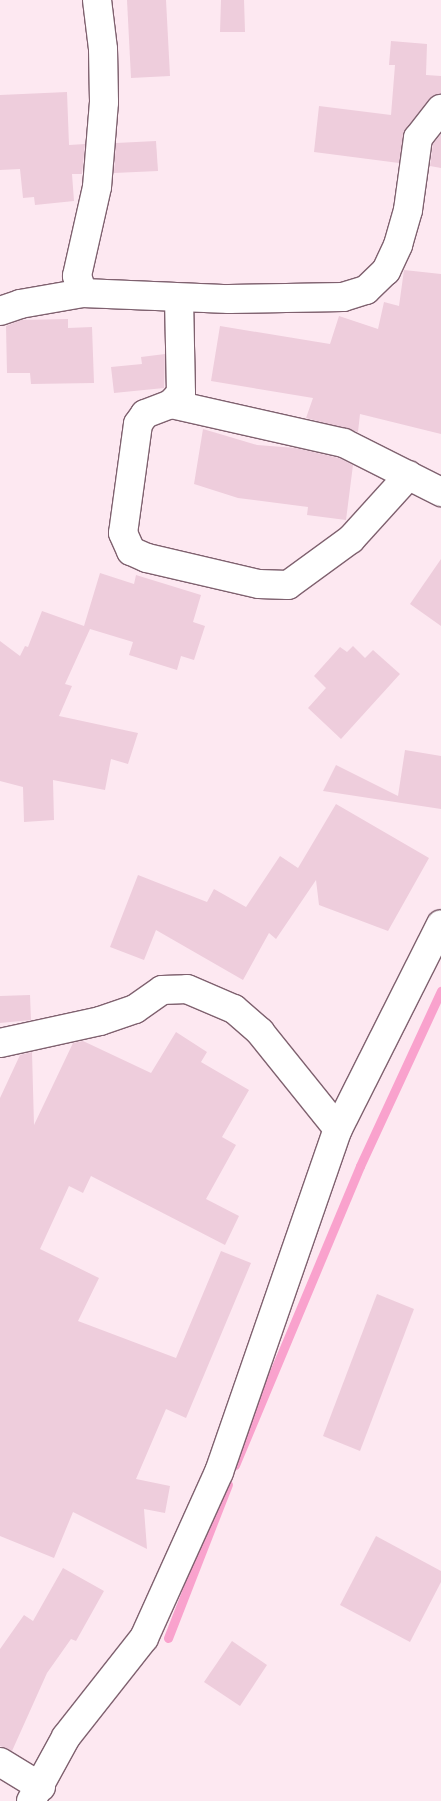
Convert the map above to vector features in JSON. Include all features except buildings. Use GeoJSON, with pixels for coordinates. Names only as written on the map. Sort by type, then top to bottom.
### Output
{"type":"FeatureCollection","features":[{"type":"Feature","properties":{"kind":"street"},"geometry":{"type":"LineString","coordinates":[[83,293],[77,276],[97,187],[104,102],[103,49],[97,0]]}},
{"type":"Feature","properties":{"kind":"street"},"geometry":{"type":"LineString","coordinates":[[0,312],[20,304],[83,293],[179,298],[343,297],[371,286],[386,271],[398,244],[408,210],[418,138],[441,109]]}},
{"type":"Feature","properties":{"kind":"street"},"geometry":{"type":"LineString","coordinates":[[179,298],[182,376],[179,398],[171,404],[154,408],[138,424],[123,537],[131,551],[147,558],[259,584],[288,585],[350,539],[409,475]]}},
{"type":"Feature","properties":{"kind":"street"},"geometry":{"type":"LineString","coordinates":[[171,404],[344,443],[441,492]]}},
{"type":"Feature","properties":{"kind":"street"},"geometry":{"type":"LineString","coordinates":[[0,1762],[36,1794],[66,1737],[144,1638],[211,1490],[292,1268],[338,1129],[441,924]]}},
{"type":"Feature","properties":{"kind":"street"},"geometry":{"type":"LineString","coordinates":[[0,1043],[100,1021],[135,1009],[162,990],[187,990],[234,1009],[260,1032],[338,1129]]}},
{"type":"Feature","properties":{"kind":"waterway"},"geometry":{"type":"LineString","coordinates":[[235,1465],[360,1166],[441,991]]}},
{"type":"Feature","properties":{"kind":"waterway"},"geometry":{"type":"LineString","coordinates":[[168,1638],[228,1484]]}}]}
